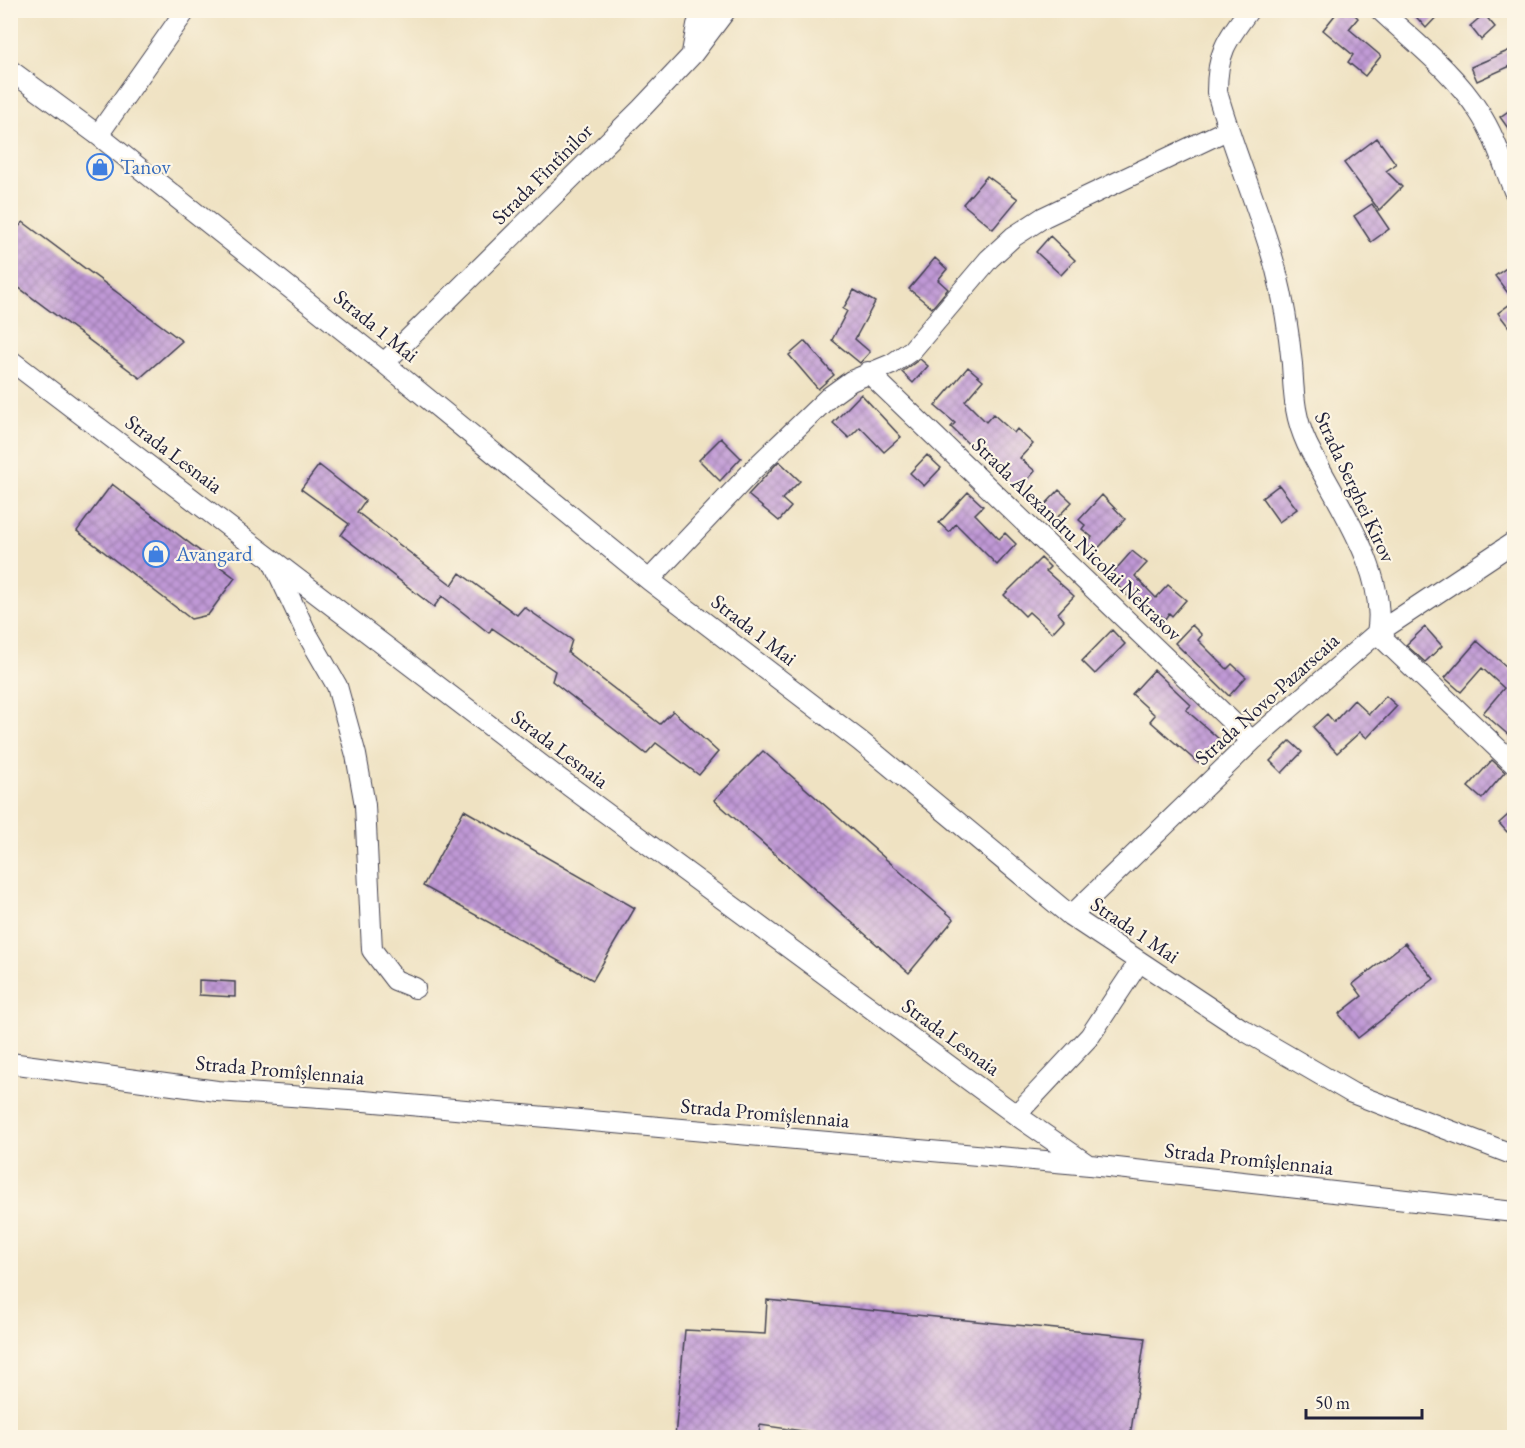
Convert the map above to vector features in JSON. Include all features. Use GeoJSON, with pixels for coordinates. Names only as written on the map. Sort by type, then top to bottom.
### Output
{"type":"FeatureCollection","features":[{"type":"Feature","properties":{"kind":"street"},"geometry":{"type":"LineString","coordinates":[[98,135],[186,10]]}},
{"type":"Feature","properties":{"kind":"street"},"geometry":{"type":"LineString","coordinates":[[692,55],[697,25],[705,10]]}},
{"type":"Feature","properties":{"kind":"street","name":"Strada Fîntînilor"},"geometry":{"type":"LineString","coordinates":[[384,363],[549,202],[692,55],[726,10]]}},
{"type":"Feature","properties":{"kind":"street","name":"Strada Serghei Kirov"},"geometry":{"type":"LineString","coordinates":[[1250,10],[1224,44],[1217,68],[1217,93],[1227,130],[1276,269],[1286,315],[1294,412],[1305,441],[1348,521],[1368,567],[1378,596],[1380,614],[1377,633]]}},
{"type":"Feature","properties":{"kind":"street"},"geometry":{"type":"LineString","coordinates":[[1380,10],[1433,58],[1468,96],[1497,145],[1515,191]]}},
{"type":"Feature","properties":{"kind":"street","name":"Strada 1 Mai"},"geometry":{"type":"LineString","coordinates":[[10,70],[98,135],[384,363],[650,580],[860,741],[1071,916],[1240,1028],[1352,1093],[1515,1155]]}},
{"type":"Feature","properties":{"kind":"street"},"geometry":{"type":"LineString","coordinates":[[650,580],[754,469],[829,397],[868,372],[892,364],[912,350],[989,259],[1013,237],[1044,217],[1227,130]]}},
{"type":"Feature","properties":{"kind":"street","name":"Strada Lesnaia"},"geometry":{"type":"LineString","coordinates":[[10,360],[556,777],[1016,1115],[1090,1165]]}},
{"type":"Feature","properties":{"kind":"street","name":"Strada Alexandru Nicolai Nekrasov"},"geometry":{"type":"LineString","coordinates":[[868,372],[1252,741]]}},
{"type":"Feature","properties":{"kind":"street","name":"Strada Novo-Pazarscaia"},"geometry":{"type":"LineString","coordinates":[[1071,916],[1252,741],[1377,633],[1515,542]]}},
{"type":"Feature","properties":{"kind":"street"},"geometry":{"type":"LineString","coordinates":[[272,560],[306,632],[337,686],[356,755],[365,805],[372,950],[395,980],[415,988]]}},
{"type":"Feature","properties":{"kind":"street"},"geometry":{"type":"LineString","coordinates":[[1377,633],[1515,764]]}},
{"type":"Feature","properties":{"kind":"street"},"geometry":{"type":"LineString","coordinates":[[1016,1115],[1090,1036],[1139,962]]}},
{"type":"Feature","properties":{"kind":"street","name":"Strada Promîșlennaia"},"geometry":{"type":"LineString","coordinates":[[10,1064],[217,1091],[364,1101],[1090,1165],[1515,1212]]}},
{"type":"Feature","properties":{"kind":"building"},"geometry":{"type":"Polygon","coordinates":[[[1339,10],[1350,10],[1358,18],[1349,29],[1381,56],[1365,76],[1348,62],[1353,55],[1323,30],[1339,10]]]}},
{"type":"Feature","properties":{"kind":"building"},"geometry":{"type":"Polygon","coordinates":[[[1410,10],[1443,10],[1426,28],[1410,10]]]}},
{"type":"Feature","properties":{"kind":"building"},"geometry":{"type":"Polygon","coordinates":[[[1484,14],[1495,27],[1481,40],[1470,26],[1484,14]]]}},
{"type":"Feature","properties":{"kind":"building"},"geometry":{"type":"Polygon","coordinates":[[[1515,48],[1515,64],[1477,81],[1471,67],[1515,48]]]}},
{"type":"Feature","properties":{"kind":"building"},"geometry":{"type":"Polygon","coordinates":[[[1510,110],[1515,117],[1515,138],[1500,117],[1510,110]]]}},
{"type":"Feature","properties":{"kind":"building"},"geometry":{"type":"Polygon","coordinates":[[[1377,138],[1396,164],[1386,171],[1402,187],[1379,210],[1344,163],[1377,138]]]}},
{"type":"Feature","properties":{"kind":"building"},"geometry":{"type":"Polygon","coordinates":[[[987,176],[1018,199],[993,229],[963,204],[987,176]]]}},
{"type":"Feature","properties":{"kind":"building"},"geometry":{"type":"Polygon","coordinates":[[[1372,204],[1389,229],[1371,242],[1354,216],[1372,204]]]}},
{"type":"Feature","properties":{"kind":"building"},"geometry":{"type":"Polygon","coordinates":[[[23,222],[182,341],[140,378],[10,281],[10,237],[23,222]]]}},
{"type":"Feature","properties":{"kind":"building"},"geometry":{"type":"Polygon","coordinates":[[[1050,236],[1075,260],[1061,275],[1036,252],[1050,236]]]}},
{"type":"Feature","properties":{"kind":"building"},"geometry":{"type":"Polygon","coordinates":[[[935,258],[947,269],[938,280],[948,289],[932,308],[909,289],[935,258]]]}},
{"type":"Feature","properties":{"kind":"building"},"geometry":{"type":"Polygon","coordinates":[[[1515,262],[1515,335],[1498,313],[1514,301],[1495,276],[1515,262]]]}},
{"type":"Feature","properties":{"kind":"building"},"geometry":{"type":"Polygon","coordinates":[[[854,290],[875,302],[855,339],[870,352],[860,363],[832,340],[847,311],[843,309],[854,290]]]}},
{"type":"Feature","properties":{"kind":"building"},"geometry":{"type":"Polygon","coordinates":[[[805,341],[834,375],[818,389],[789,355],[805,341]]]}},
{"type":"Feature","properties":{"kind":"building"},"geometry":{"type":"Polygon","coordinates":[[[920,359],[928,366],[913,383],[902,372],[920,359]]]}},
{"type":"Feature","properties":{"kind":"building"},"geometry":{"type":"Polygon","coordinates":[[[968,367],[983,380],[965,401],[986,422],[993,414],[1014,433],[1017,429],[1033,444],[1020,458],[1035,471],[1019,490],[951,427],[955,423],[935,406],[968,367]]]}},
{"type":"Feature","properties":{"kind":"building"},"geometry":{"type":"Polygon","coordinates":[[[861,394],[901,437],[884,452],[860,427],[849,438],[833,423],[861,394]]]}},
{"type":"Feature","properties":{"kind":"building"},"geometry":{"type":"Polygon","coordinates":[[[721,438],[741,458],[720,481],[699,460],[721,438]]]}},
{"type":"Feature","properties":{"kind":"building"},"geometry":{"type":"Polygon","coordinates":[[[927,455],[941,468],[924,486],[910,473],[927,455]]]}},
{"type":"Feature","properties":{"kind":"building"},"geometry":{"type":"Polygon","coordinates":[[[779,461],[800,481],[782,499],[791,507],[779,521],[748,495],[779,461]]]}},
{"type":"Feature","properties":{"kind":"building"},"geometry":{"type":"Polygon","coordinates":[[[319,465],[365,501],[357,512],[452,585],[460,573],[517,615],[524,607],[572,640],[568,653],[660,724],[673,711],[718,752],[699,775],[656,743],[646,754],[552,681],[555,671],[492,628],[489,633],[442,596],[434,607],[341,535],[349,524],[301,489],[319,465]]]}},
{"type":"Feature","properties":{"kind":"building","name":"Avangard"},"geometry":{"type":"Polygon","coordinates":[[[112,484],[235,578],[208,615],[191,619],[77,531],[112,484]]]}},
{"type":"Feature","properties":{"kind":"building"},"geometry":{"type":"Polygon","coordinates":[[[1279,485],[1297,509],[1279,522],[1262,498],[1279,485]]]}},
{"type":"Feature","properties":{"kind":"building"},"geometry":{"type":"Polygon","coordinates":[[[1059,490],[1072,502],[1055,520],[1042,508],[1059,490]]]}},
{"type":"Feature","properties":{"kind":"building"},"geometry":{"type":"Polygon","coordinates":[[[968,492],[983,506],[975,514],[999,539],[1005,533],[1016,544],[997,565],[956,524],[949,532],[939,523],[968,492]]]}},
{"type":"Feature","properties":{"kind":"building"},"geometry":{"type":"Polygon","coordinates":[[[1102,495],[1125,519],[1092,555],[1083,547],[1092,537],[1082,529],[1085,525],[1079,520],[1102,495]]]}},
{"type":"Feature","properties":{"kind":"building"},"geometry":{"type":"Polygon","coordinates":[[[1132,551],[1147,563],[1135,576],[1156,598],[1168,585],[1186,600],[1172,616],[1169,613],[1165,619],[1144,602],[1139,607],[1109,577],[1132,551]]]}},
{"type":"Feature","properties":{"kind":"building"},"geometry":{"type":"Polygon","coordinates":[[[1041,558],[1050,567],[1046,571],[1074,596],[1058,613],[1064,620],[1052,633],[1029,612],[1025,616],[1004,595],[1041,558]]]}},
{"type":"Feature","properties":{"kind":"building"},"geometry":{"type":"Polygon","coordinates":[[[1192,625],[1202,635],[1198,640],[1227,669],[1232,664],[1246,677],[1229,696],[1175,643],[1192,625]]]}},
{"type":"Feature","properties":{"kind":"building"},"geometry":{"type":"Polygon","coordinates":[[[1425,627],[1442,646],[1425,662],[1406,645],[1425,627]]]}},
{"type":"Feature","properties":{"kind":"building"},"geometry":{"type":"Polygon","coordinates":[[[1112,630],[1125,644],[1095,674],[1082,661],[1112,630]]]}},
{"type":"Feature","properties":{"kind":"building"},"geometry":{"type":"Polygon","coordinates":[[[1477,641],[1515,674],[1515,748],[1509,742],[1512,738],[1483,713],[1504,688],[1482,668],[1461,692],[1445,678],[1477,641]]]}},
{"type":"Feature","properties":{"kind":"building"},"geometry":{"type":"Polygon","coordinates":[[[1154,670],[1191,705],[1186,710],[1219,739],[1198,763],[1150,721],[1155,715],[1132,694],[1154,670]]]}},
{"type":"Feature","properties":{"kind":"building"},"geometry":{"type":"Polygon","coordinates":[[[1386,696],[1397,706],[1367,738],[1360,732],[1337,753],[1313,727],[1327,714],[1334,722],[1354,700],[1369,714],[1386,696]]]}},
{"type":"Feature","properties":{"kind":"building"},"geometry":{"type":"Polygon","coordinates":[[[1290,741],[1302,752],[1282,773],[1270,761],[1290,741]]]}},
{"type":"Feature","properties":{"kind":"building"},"geometry":{"type":"Polygon","coordinates":[[[763,751],[954,919],[909,973],[714,800],[763,751]]]}},
{"type":"Feature","properties":{"kind":"building"},"geometry":{"type":"Polygon","coordinates":[[[1492,760],[1505,772],[1482,799],[1468,787],[1492,760]]]}},
{"type":"Feature","properties":{"kind":"building"},"geometry":{"type":"Polygon","coordinates":[[[1515,809],[1515,825],[1507,832],[1499,823],[1515,809]]]}},
{"type":"Feature","properties":{"kind":"building"},"geometry":{"type":"Polygon","coordinates":[[[464,810],[635,908],[593,980],[423,886],[464,810]]]}},
{"type":"Feature","properties":{"kind":"building"},"geometry":{"type":"Polygon","coordinates":[[[1405,943],[1434,979],[1358,1038],[1339,1014],[1362,996],[1353,984],[1405,943]]]}},
{"type":"Feature","properties":{"kind":"building"},"geometry":{"type":"Polygon","coordinates":[[[199,980],[235,982],[235,997],[199,995],[199,980]]]}},
{"type":"Feature","properties":{"kind":"building"},"geometry":{"type":"Polygon","coordinates":[[[767,1300],[1145,1338],[1130,1437],[846,1437],[760,1425],[759,1437],[675,1437],[685,1330],[765,1334],[767,1300]]]}},
{"type":"Feature","properties":{"kind":"place","name":"Tanov"},"geometry":{"type":"Point","coordinates":[100,167]}},
{"type":"Feature","properties":{"kind":"place","name":"Avangard"},"geometry":{"type":"Point","coordinates":[156,554]}}]}
